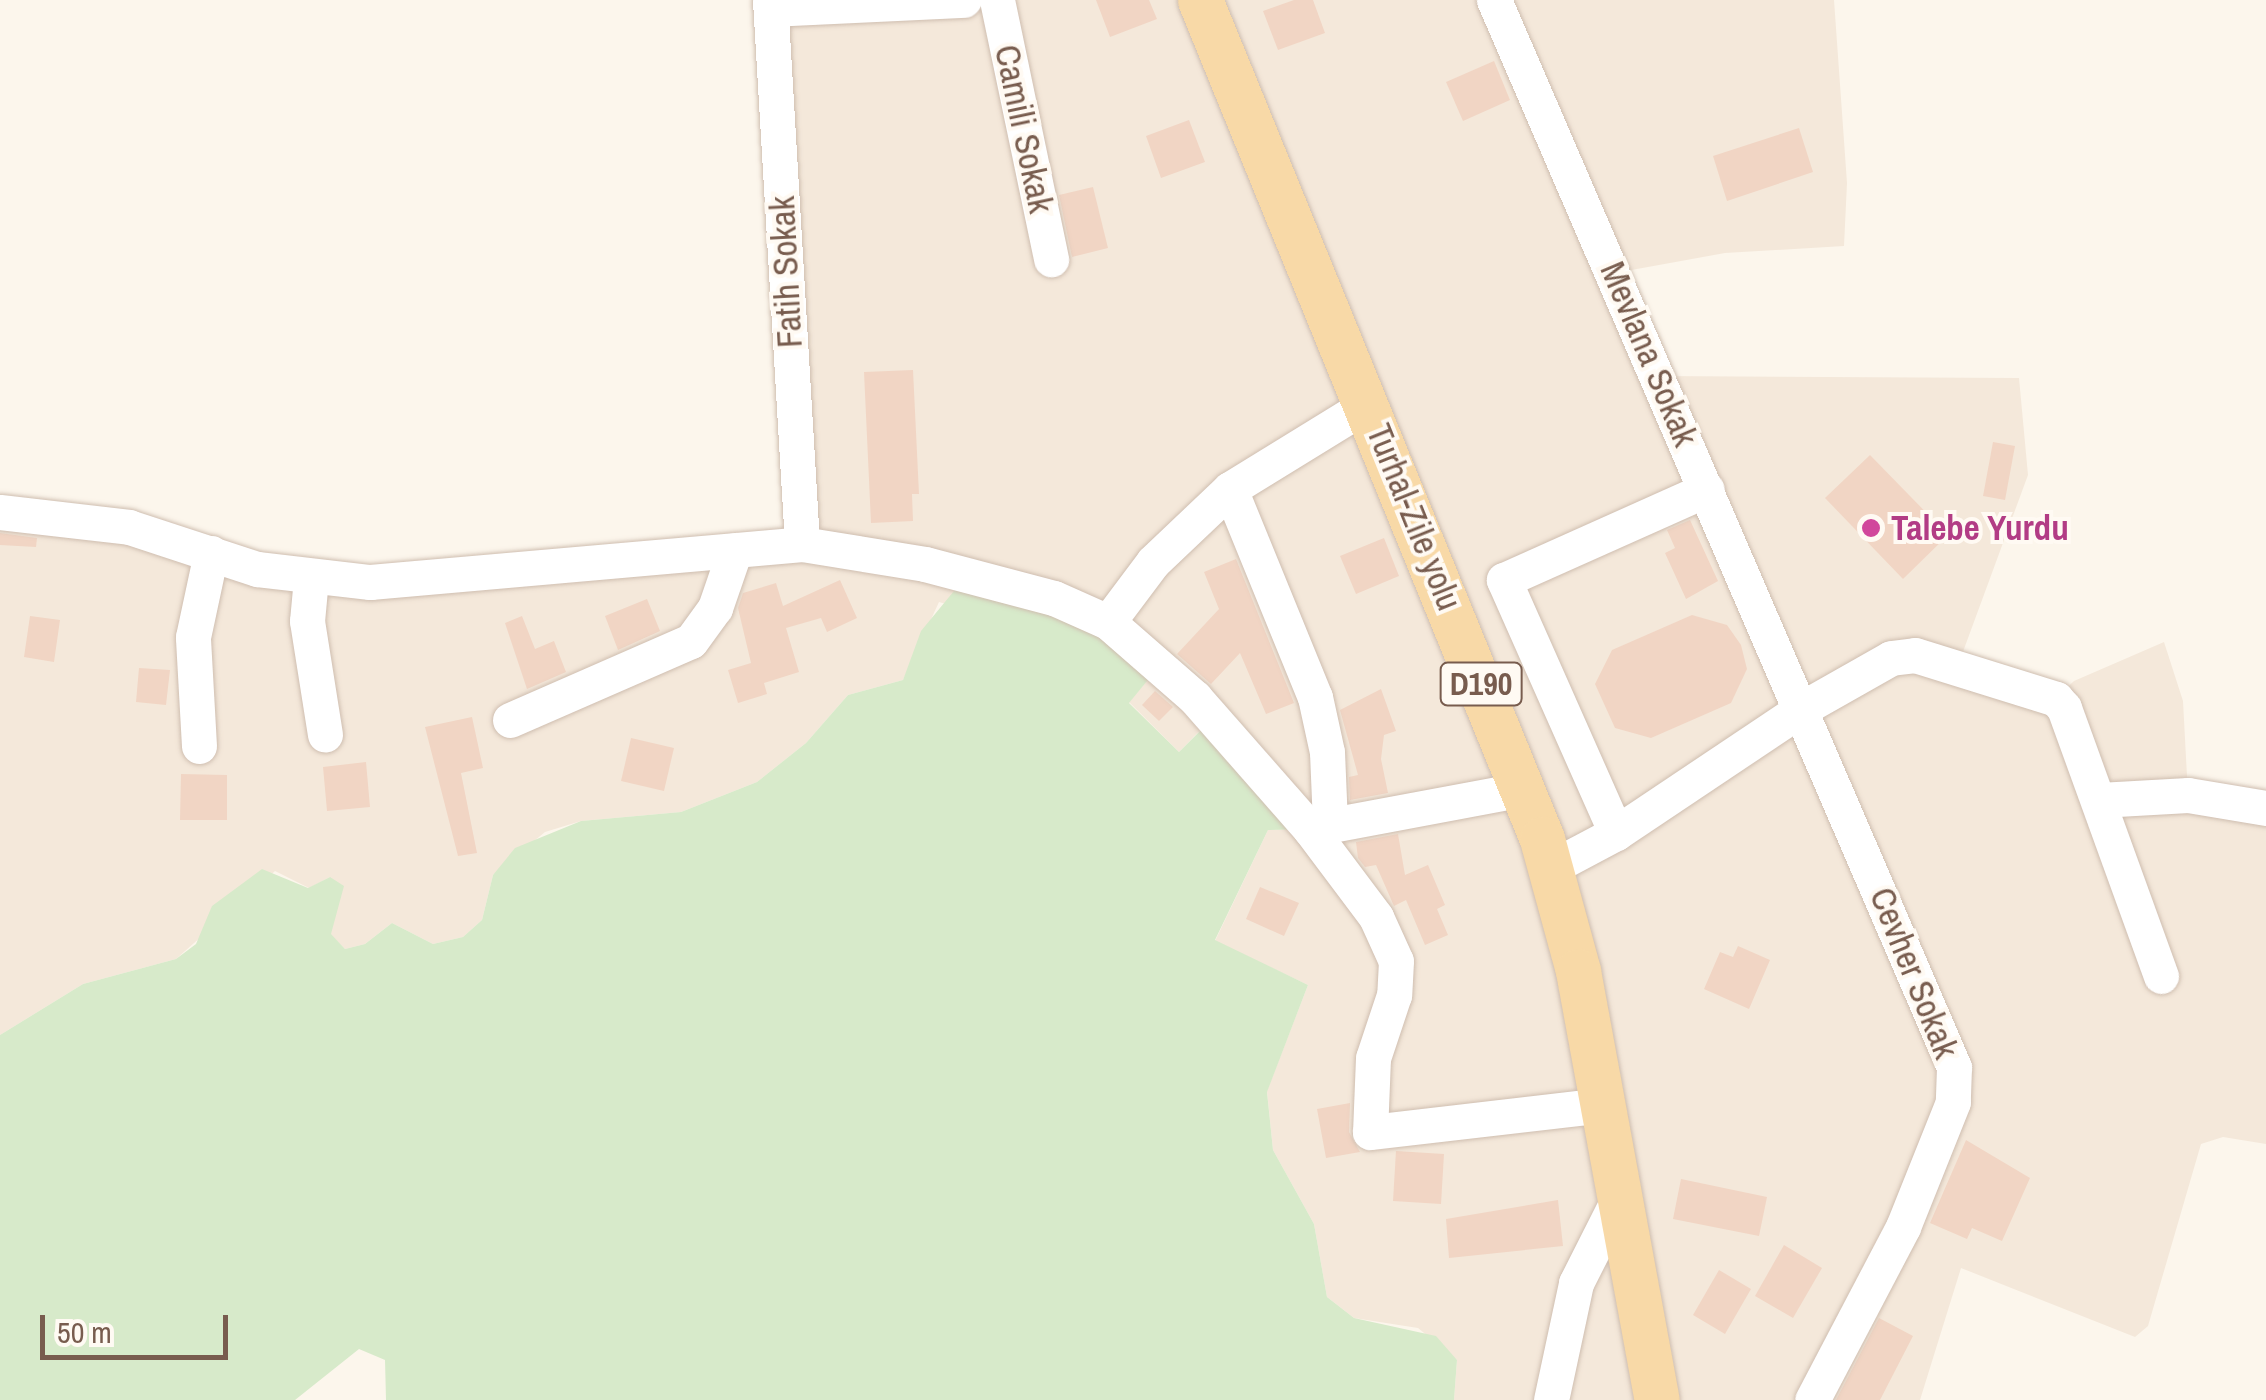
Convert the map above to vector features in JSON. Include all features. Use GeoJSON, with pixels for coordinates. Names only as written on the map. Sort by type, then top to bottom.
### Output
{"type":"FeatureCollection","features":[{"type":"Feature","properties":{"kind":"main road","name":"Turhal-Zile yolu"},"geometry":{"type":"LineString","coordinates":[[1200,0],[1368,404],[1523,789],[1550,868],[1604,1105],[1657,1400]]}},
{"type":"Feature","properties":{"kind":"street"},"geometry":{"type":"LineString","coordinates":[[770,4],[964,0]]}},
{"type":"Feature","properties":{"kind":"street","name":"Camili Sokak"},"geometry":{"type":"LineString","coordinates":[[997,0],[1051,259]]}},
{"type":"Feature","properties":{"kind":"street","name":"Mevlana Sokak"},"geometry":{"type":"LineString","coordinates":[[1494,0],[1801,709]]}},
{"type":"Feature","properties":{"kind":"street","name":"Fatih Sokak"},"geometry":{"type":"LineString","coordinates":[[770,4],[802,544]]}},
{"type":"Feature","properties":{"kind":"street"},"geometry":{"type":"LineString","coordinates":[[1108,622],[1153,562],[1230,489],[1368,404]]}},
{"type":"Feature","properties":{"kind":"street"},"geometry":{"type":"LineString","coordinates":[[1230,489],[1315,697],[1327,752],[1320,827]]}},
{"type":"Feature","properties":{"kind":"street"},"geometry":{"type":"LineString","coordinates":[[1616,833],[1504,580],[1707,490]]}},
{"type":"Feature","properties":{"kind":"street"},"geometry":{"type":"LineString","coordinates":[[0,512],[130,527],[211,553],[311,578],[431,581],[802,544],[990,579],[1108,622],[1195,698],[1320,827],[1396,960],[1394,995],[1372,1058],[1370,1132],[1604,1105]]}},
{"type":"Feature","properties":{"kind":"street"},"geometry":{"type":"LineString","coordinates":[[510,720],[691,641],[715,608],[734,550]]}},
{"type":"Feature","properties":{"kind":"street"},"geometry":{"type":"LineString","coordinates":[[200,746],[193,637],[211,553]]}},
{"type":"Feature","properties":{"kind":"street"},"geometry":{"type":"LineString","coordinates":[[311,578],[307,621],[325,735]]}},
{"type":"Feature","properties":{"kind":"street"},"geometry":{"type":"LineString","coordinates":[[1550,868],[1616,833],[1801,709],[1892,658],[1915,655],[2056,700],[2073,725],[2161,976]]}},
{"type":"Feature","properties":{"kind":"street","name":"Cevher Sokak"},"geometry":{"type":"LineString","coordinates":[[1801,709],[1947,1044],[1955,1083],[1903,1227],[1812,1400]]}},
{"type":"Feature","properties":{"kind":"street"},"geometry":{"type":"LineString","coordinates":[[1320,827],[1523,789]]}},
{"type":"Feature","properties":{"kind":"street"},"geometry":{"type":"LineString","coordinates":[[2099,800],[2188,795],[2266,808]]}},
{"type":"Feature","properties":{"kind":"street"},"geometry":{"type":"LineString","coordinates":[[1551,1400],[1576,1284],[1621,1194]]}},
{"type":"Feature","properties":{"kind":"shaded area"},"geometry":{"type":"Polygon","coordinates":[[[770,0],[1834,0],[1847,183],[1844,246],[1725,253],[1615,273],[1658,376],[2019,378],[2028,475],[1957,668],[2055,699],[2074,681],[2164,642],[2183,701],[2188,795],[2266,808],[2266,1144],[2223,1137],[2201,1144],[2148,1326],[2135,1337],[1961,1268],[1920,1400],[1454,1400],[1457,1360],[1418,1328],[1354,1318],[1327,1297],[1314,1224],[1273,1150],[1267,1091],[1308,985],[1215,941],[1268,830],[1308,829],[1212,718],[1179,752],[1129,702],[1161,664],[939,602],[903,680],[848,695],[806,743],[757,782],[681,812],[581,821],[545,832],[493,875],[482,920],[463,937],[433,944],[392,923],[365,944],[345,949],[331,935],[330,877],[309,888],[275,871],[176,959],[83,984],[0,1035],[0,512],[316,579],[802,544],[770,0]]]}},
{"type":"Feature","properties":{"kind":"green space"},"geometry":{"type":"Polygon","coordinates":[[[968,574],[1161,664],[1129,703],[1179,752],[1213,718],[1310,829],[1268,830],[1215,940],[1308,985],[1267,1092],[1273,1150],[1314,1224],[1327,1297],[1354,1318],[1436,1336],[1457,1360],[1454,1400],[386,1400],[385,1360],[359,1349],[295,1400],[0,1400],[0,1035],[83,984],[176,959],[196,944],[212,906],[262,869],[308,888],[330,877],[344,886],[331,934],[345,949],[365,944],[392,923],[433,944],[463,937],[482,920],[493,875],[515,848],[581,821],[681,812],[757,782],[806,743],[848,695],[903,680],[921,631],[968,574]]]}},
{"type":"Feature","properties":{"kind":"building"},"geometry":{"type":"Polygon","coordinates":[[[1096,0],[1149,0],[1157,19],[1110,37],[1096,0]]]}},
{"type":"Feature","properties":{"kind":"building"},"geometry":{"type":"Polygon","coordinates":[[[1294,0],[1313,0],[1325,33],[1278,50],[1263,11],[1294,0]]]}},
{"type":"Feature","properties":{"kind":"building"},"geometry":{"type":"Polygon","coordinates":[[[1494,61],[1510,100],[1463,121],[1446,82],[1494,61]]]}},
{"type":"Feature","properties":{"kind":"building"},"geometry":{"type":"Polygon","coordinates":[[[1189,120],[1205,162],[1161,178],[1146,136],[1189,120]]]}},
{"type":"Feature","properties":{"kind":"building"},"geometry":{"type":"Polygon","coordinates":[[[1799,128],[1813,172],[1727,201],[1713,156],[1799,128]]]}},
{"type":"Feature","properties":{"kind":"building"},"geometry":{"type":"Polygon","coordinates":[[[1093,187],[1108,248],[1072,257],[1059,195],[1093,187]]]}},
{"type":"Feature","properties":{"kind":"building"},"geometry":{"type":"Polygon","coordinates":[[[913,370],[919,494],[912,494],[913,521],[871,523],[864,372],[913,370]]]}},
{"type":"Feature","properties":{"kind":"building"},"geometry":{"type":"Polygon","coordinates":[[[1993,442],[2015,446],[2005,500],[1983,496],[1993,442]]]}},
{"type":"Feature","properties":{"kind":"building"},"geometry":{"type":"Polygon","coordinates":[[[1870,455],[1948,535],[1903,579],[1825,498],[1870,455]]]}},
{"type":"Feature","properties":{"kind":"building"},"geometry":{"type":"Polygon","coordinates":[[[1690,520],[1718,581],[1686,599],[1665,553],[1675,548],[1667,530],[1690,520]]]}},
{"type":"Feature","properties":{"kind":"building"},"geometry":{"type":"Polygon","coordinates":[[[0,533],[37,538],[36,547],[0,545],[0,533]]]}},
{"type":"Feature","properties":{"kind":"building"},"geometry":{"type":"Polygon","coordinates":[[[1384,538],[1399,576],[1356,594],[1340,556],[1384,538]]]}},
{"type":"Feature","properties":{"kind":"building"},"geometry":{"type":"Polygon","coordinates":[[[1236,559],[1294,703],[1266,714],[1240,653],[1211,684],[1177,654],[1219,609],[1204,572],[1236,559]]]}},
{"type":"Feature","properties":{"kind":"building"},"geometry":{"type":"Polygon","coordinates":[[[840,580],[857,618],[827,632],[821,618],[786,628],[799,672],[764,683],[767,694],[738,703],[728,670],[751,663],[738,608],[743,593],[776,583],[783,606],[840,580]]]}},
{"type":"Feature","properties":{"kind":"building"},"geometry":{"type":"Polygon","coordinates":[[[647,599],[660,631],[618,650],[605,616],[647,599]]]}},
{"type":"Feature","properties":{"kind":"building"},"geometry":{"type":"Polygon","coordinates":[[[1692,615],[1727,625],[1741,645],[1747,669],[1731,703],[1651,738],[1615,728],[1595,684],[1612,650],[1692,615]]]}},
{"type":"Feature","properties":{"kind":"building"},"geometry":{"type":"Polygon","coordinates":[[[30,616],[60,620],[54,662],[24,657],[30,616]]]}},
{"type":"Feature","properties":{"kind":"building"},"geometry":{"type":"Polygon","coordinates":[[[522,616],[535,649],[554,641],[566,672],[527,689],[505,623],[522,616]]]}},
{"type":"Feature","properties":{"kind":"building"},"geometry":{"type":"Polygon","coordinates":[[[139,668],[170,670],[166,705],[136,702],[139,668]]]}},
{"type":"Feature","properties":{"kind":"building"},"geometry":{"type":"Polygon","coordinates":[[[1381,689],[1396,731],[1384,735],[1381,759],[1388,793],[1350,800],[1349,777],[1358,775],[1340,710],[1381,689]]]}},
{"type":"Feature","properties":{"kind":"building"},"geometry":{"type":"Polygon","coordinates":[[[1155,691],[1173,707],[1159,721],[1142,705],[1155,691]]]}},
{"type":"Feature","properties":{"kind":"building"},"geometry":{"type":"Polygon","coordinates":[[[472,717],[483,768],[461,773],[477,853],[458,856],[425,727],[472,717]]]}},
{"type":"Feature","properties":{"kind":"building"},"geometry":{"type":"Polygon","coordinates":[[[631,738],[674,748],[664,791],[621,781],[631,738]]]}},
{"type":"Feature","properties":{"kind":"building"},"geometry":{"type":"Polygon","coordinates":[[[366,762],[370,807],[327,811],[323,767],[366,762]]]}},
{"type":"Feature","properties":{"kind":"building"},"geometry":{"type":"Polygon","coordinates":[[[181,774],[227,775],[227,820],[180,820],[181,774]]]}},
{"type":"Feature","properties":{"kind":"building"},"geometry":{"type":"Polygon","coordinates":[[[1398,834],[1405,875],[1428,865],[1445,905],[1437,909],[1448,935],[1425,945],[1406,900],[1394,906],[1376,865],[1365,867],[1358,858],[1356,842],[1398,834]]]}},
{"type":"Feature","properties":{"kind":"building"},"geometry":{"type":"Polygon","coordinates":[[[1260,887],[1299,903],[1284,936],[1246,919],[1260,887]]]}},
{"type":"Feature","properties":{"kind":"building"},"geometry":{"type":"Polygon","coordinates":[[[1738,946],[1770,960],[1749,1009],[1704,989],[1720,952],[1733,957],[1738,946]]]}},
{"type":"Feature","properties":{"kind":"building"},"geometry":{"type":"Polygon","coordinates":[[[1350,1103],[1349,1132],[1360,1152],[1326,1158],[1317,1109],[1350,1103]]]}},
{"type":"Feature","properties":{"kind":"building"},"geometry":{"type":"Polygon","coordinates":[[[1966,1140],[2030,1178],[2002,1241],[1972,1228],[1967,1239],[1930,1223],[1966,1140]]]}},
{"type":"Feature","properties":{"kind":"building"},"geometry":{"type":"Polygon","coordinates":[[[1396,1151],[1444,1154],[1441,1204],[1393,1201],[1396,1151]]]}},
{"type":"Feature","properties":{"kind":"building"},"geometry":{"type":"Polygon","coordinates":[[[1681,1179],[1767,1197],[1759,1236],[1673,1219],[1681,1179]]]}},
{"type":"Feature","properties":{"kind":"building"},"geometry":{"type":"Polygon","coordinates":[[[1558,1200],[1563,1246],[1449,1258],[1446,1219],[1558,1200]]]}},
{"type":"Feature","properties":{"kind":"building"},"geometry":{"type":"Polygon","coordinates":[[[1784,1245],[1822,1268],[1793,1318],[1755,1296],[1784,1245]]]}},
{"type":"Feature","properties":{"kind":"building"},"geometry":{"type":"Polygon","coordinates":[[[1719,1270],[1751,1289],[1725,1334],[1693,1315],[1719,1270]]]}},
{"type":"Feature","properties":{"kind":"building"},"geometry":{"type":"Polygon","coordinates":[[[1879,1318],[1913,1336],[1880,1400],[1836,1400],[1879,1318]]]}},
{"type":"Feature","properties":{"kind":"place","name":"Talebe Yurdu"},"geometry":{"type":"Point","coordinates":[1871,528]}}]}
